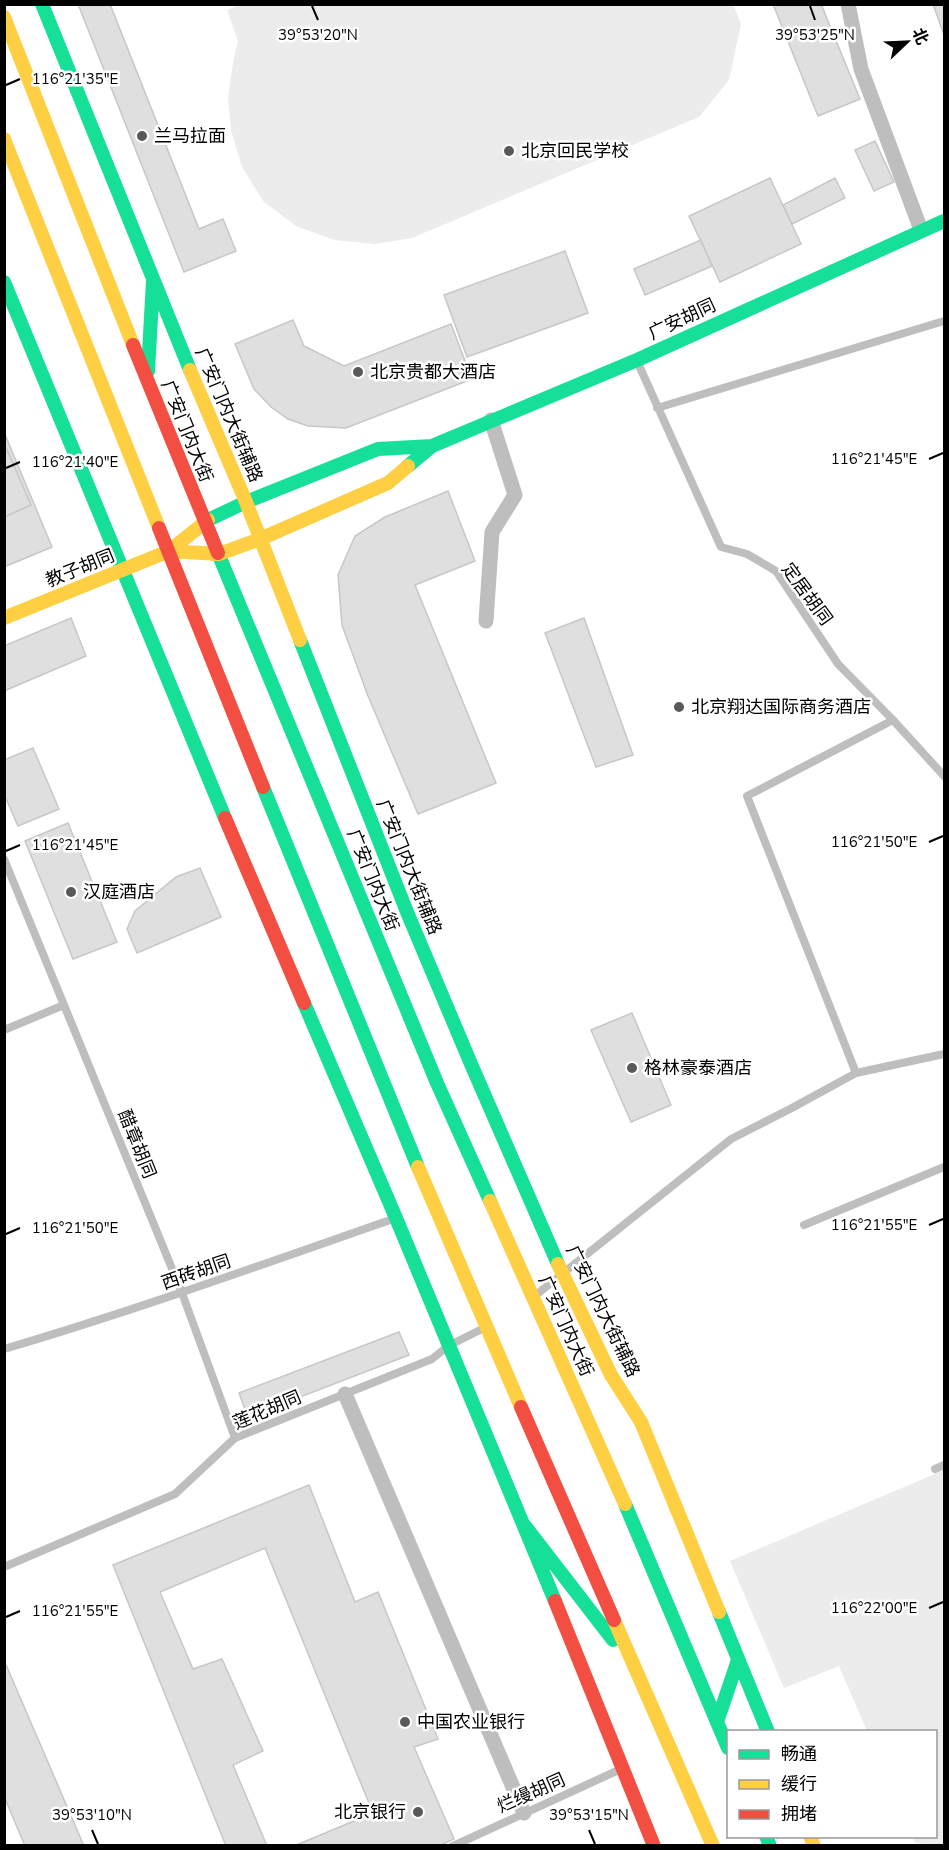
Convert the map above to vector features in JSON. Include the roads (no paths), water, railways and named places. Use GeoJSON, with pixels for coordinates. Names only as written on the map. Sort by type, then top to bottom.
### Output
{"type":"FeatureCollection","features":[{"type":"Feature","properties":{"kind":"street","name":"广安门内大街辅路"},"geometry":{"type":"LineString","coordinates":[[42,4],[153,281],[246,502],[407,912],[563,1274],[611,1375],[641,1422],[768,1730]]}},
{"type":"Feature","properties":{"kind":"street"},"geometry":{"type":"LineString","coordinates":[[849,4],[861,69],[921,230]]}},
{"type":"Feature","properties":{"kind":"street","name":"广安门内大街"},"geometry":{"type":"LineString","coordinates":[[4,18],[147,381],[432,1072],[611,1471],[727,1744]]}},
{"type":"Feature","properties":{"kind":"street"},"geometry":{"type":"LineString","coordinates":[[4,139],[383,1081],[486,1327],[713,1845]]}},
{"type":"Feature","properties":{"kind":"street","name":"广安胡同"},"geometry":{"type":"LineString","coordinates":[[219,554],[260,539],[388,483],[432,446],[637,360],[945,220]]}},
{"type":"Feature","properties":{"kind":"street"},"geometry":{"type":"LineString","coordinates":[[147,381],[153,281]]}},
{"type":"Feature","properties":{"kind":"street"},"geometry":{"type":"LineString","coordinates":[[4,282],[249,875],[525,1526],[654,1845]]}},
{"type":"Feature","properties":{"kind":"street"},"geometry":{"type":"LineString","coordinates":[[486,621],[492,532],[515,495],[491,420]]}},
{"type":"Feature","properties":{"kind":"street","name":"广安胡同"},"geometry":{"type":"LineString","coordinates":[[169,551],[205,522],[246,502],[378,449],[432,446]]}},
{"type":"Feature","properties":{"kind":"street"},"geometry":{"type":"LineString","coordinates":[[169,551],[219,554]]}},
{"type":"Feature","properties":{"kind":"street","name":"教子胡同"},"geometry":{"type":"LineString","coordinates":[[4,618],[169,551]]}},
{"type":"Feature","properties":{"kind":"street"},"geometry":{"type":"LineString","coordinates":[[345,1394],[524,1813]]}},
{"type":"Feature","properties":{"kind":"street"},"geometry":{"type":"LineString","coordinates":[[525,1526],[637,1671]]}},
{"type":"Feature","properties":{"kind":"street"},"geometry":{"type":"LineString","coordinates":[[717,1722],[738,1660]]}},
{"type":"Feature","properties":{"kind":"lane"},"geometry":{"type":"LineString","coordinates":[[657,408],[945,321]]}},
{"type":"Feature","properties":{"kind":"lane","name":"定居胡同"},"geometry":{"type":"LineString","coordinates":[[637,360],[721,548],[747,554],[776,571],[838,664],[945,776]]}},
{"type":"Feature","properties":{"kind":"lane"},"geometry":{"type":"LineString","coordinates":[[856,1073],[747,795],[893,720]]}},
{"type":"Feature","properties":{"kind":"lane","name":"醋章胡同"},"geometry":{"type":"LineString","coordinates":[[4,859],[182,1293],[234,1438]]}},
{"type":"Feature","properties":{"kind":"lane"},"geometry":{"type":"LineString","coordinates":[[4,1030],[64,1005]]}},
{"type":"Feature","properties":{"kind":"lane"},"geometry":{"type":"LineString","coordinates":[[534,1297],[731,1139],[856,1073],[945,1054]]}},
{"type":"Feature","properties":{"kind":"lane"},"geometry":{"type":"LineString","coordinates":[[804,1225],[945,1167]]}},
{"type":"Feature","properties":{"kind":"lane","name":"西砖胡同"},"geometry":{"type":"LineString","coordinates":[[4,1349],[182,1293],[396,1218]]}},
{"type":"Feature","properties":{"kind":"lane","name":"莲花胡同"},"geometry":{"type":"LineString","coordinates":[[4,1567],[176,1494],[234,1438],[432,1359],[448,1346],[486,1327]]}},
{"type":"Feature","properties":{"kind":"lane"},"geometry":{"type":"LineString","coordinates":[[935,1469],[945,1465]]}},
{"type":"Feature","properties":{"kind":"lane","name":"烂缦胡同"},"geometry":{"type":"LineString","coordinates":[[453,1845],[622,1769]]}},
{"type":"Feature","properties":{"kind":"place","name":"兰马拉面"},"geometry":{"type":"Point","coordinates":[142,136]}},
{"type":"Feature","properties":{"kind":"place","name":"北京回民学校"},"geometry":{"type":"Point","coordinates":[509,151]}},
{"type":"Feature","properties":{"kind":"place","name":"北京贵都大酒店"},"geometry":{"type":"Point","coordinates":[358,372]}},
{"type":"Feature","properties":{"kind":"place","name":"北京翔达国际商务酒店"},"geometry":{"type":"Point","coordinates":[679,707]}},
{"type":"Feature","properties":{"kind":"place","name":"汉庭酒店"},"geometry":{"type":"Point","coordinates":[71,892]}},
{"type":"Feature","properties":{"kind":"place","name":"格林豪泰酒店"},"geometry":{"type":"Point","coordinates":[632,1068]}},
{"type":"Feature","properties":{"kind":"place","name":"中国农业银行"},"geometry":{"type":"Point","coordinates":[405,1722]}},
{"type":"Feature","properties":{"kind":"place","name":"北京银行"},"geometry":{"type":"Point","coordinates":[418,1812]}}]}
